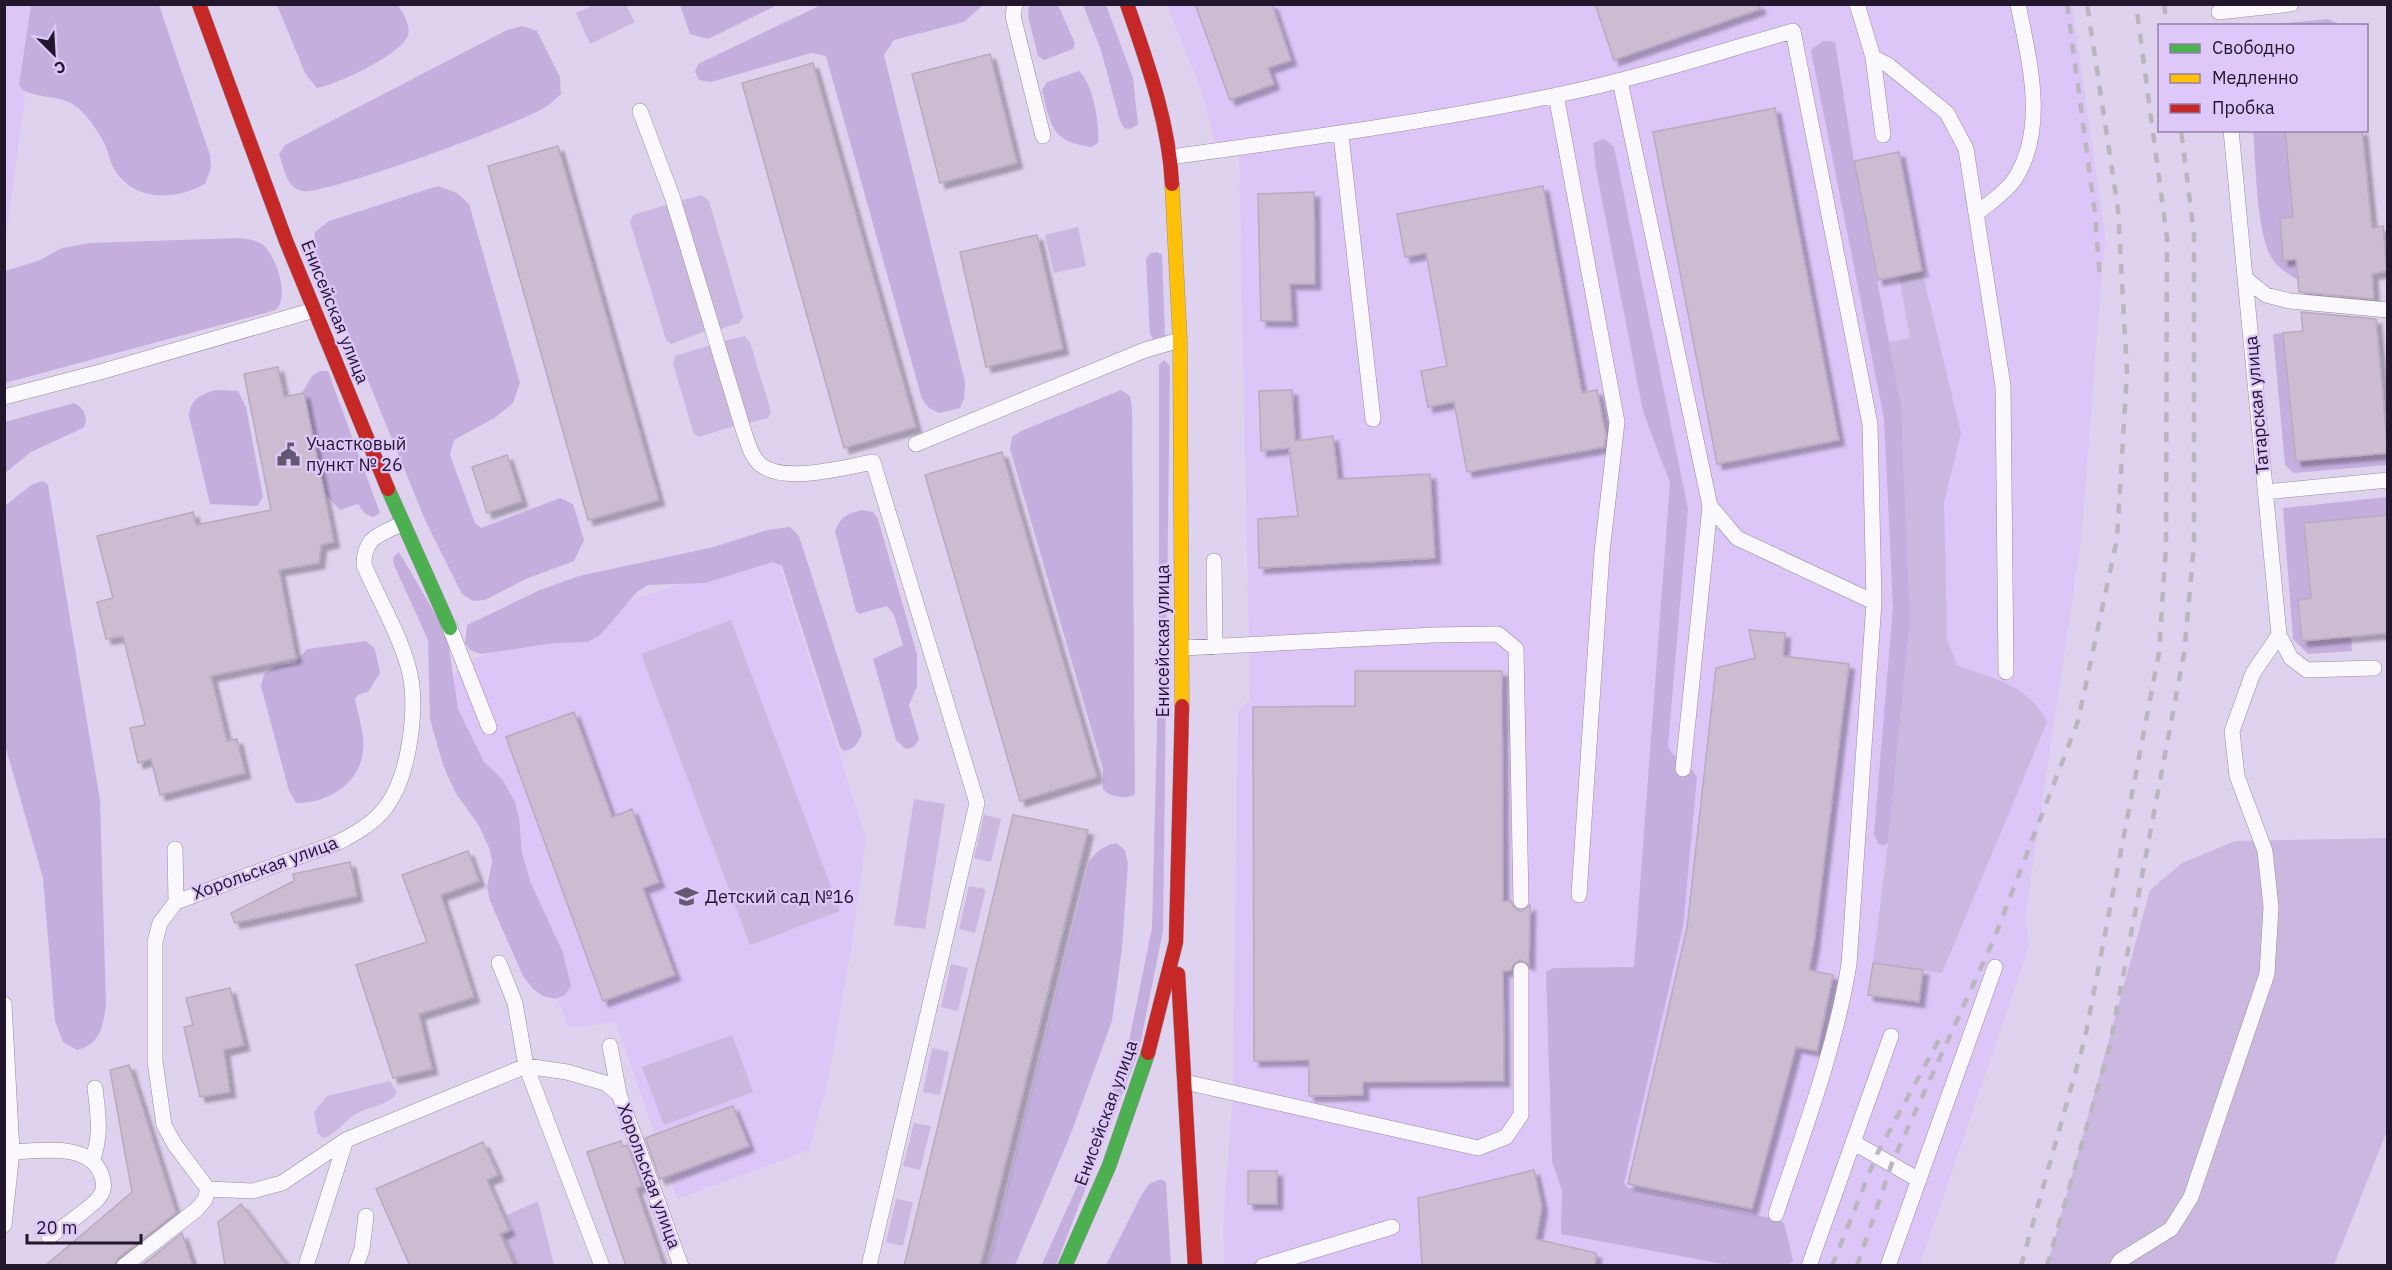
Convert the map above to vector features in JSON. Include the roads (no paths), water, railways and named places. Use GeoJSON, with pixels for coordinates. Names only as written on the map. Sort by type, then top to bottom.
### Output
{"type":"FeatureCollection","features":[{"type":"Feature","properties":{"kind":"main road","name":"Енисейская улица"},"geometry":{"type":"LineString","coordinates":[[199,4],[228,87],[314,310],[401,524],[450,628]]}},
{"type":"Feature","properties":{"kind":"main road","name":"Енисейская улица"},"geometry":{"type":"LineString","coordinates":[[1065,1266],[1110,1166],[1145,1065],[1176,942],[1183,648],[1180,340],[1171,157],[1150,70],[1127,4]]}},
{"type":"Feature","properties":{"kind":"main road"},"geometry":{"type":"LineString","coordinates":[[1176,942],[1196,1266]]}},
{"type":"Feature","properties":{"kind":"lane"},"geometry":{"type":"LineString","coordinates":[[1015,4],[1013,16],[1043,136]]}},
{"type":"Feature","properties":{"kind":"lane"},"geometry":{"type":"LineString","coordinates":[[1857,4],[1873,57],[1883,135]]}},
{"type":"Feature","properties":{"kind":"lane"},"geometry":{"type":"LineString","coordinates":[[1976,214],[2013,180],[2032,140],[2031,75],[2018,4]]}},
{"type":"Feature","properties":{"kind":"lane"},"geometry":{"type":"LineString","coordinates":[[2219,14],[2291,4]]}},
{"type":"Feature","properties":{"kind":"lane"},"geometry":{"type":"LineString","coordinates":[[1171,157],[1341,135],[1556,96],[1620,81],[1793,30],[1870,424],[1875,602],[1849,964],[1841,1011],[1827,1063],[1776,1214]]}},
{"type":"Feature","properties":{"kind":"lane"},"geometry":{"type":"LineString","coordinates":[[1873,57],[1888,66],[1947,113],[1966,149],[2003,386],[2006,672]]}},
{"type":"Feature","properties":{"kind":"lane"},"geometry":{"type":"LineString","coordinates":[[1620,81],[1710,506],[1683,769]]}},
{"type":"Feature","properties":{"kind":"lane"},"geometry":{"type":"LineString","coordinates":[[1556,96],[1617,422],[1602,552],[1579,895]]}},
{"type":"Feature","properties":{"kind":"lane"},"geometry":{"type":"LineString","coordinates":[[640,111],[672,196],[744,432],[755,459],[763,466],[775,471],[795,474],[873,462],[977,803],[869,1266]]}},
{"type":"Feature","properties":{"kind":"lane","name":"Татарская улица"},"geometry":{"type":"LineString","coordinates":[[2231,132],[2279,634],[2291,658],[2307,670],[2374,668]]}},
{"type":"Feature","properties":{"kind":"lane"},"geometry":{"type":"LineString","coordinates":[[1341,135],[1374,419]]}},
{"type":"Feature","properties":{"kind":"lane"},"geometry":{"type":"LineString","coordinates":[[2246,279],[2266,295],[2290,301],[2388,310]]}},
{"type":"Feature","properties":{"kind":"lane"},"geometry":{"type":"LineString","coordinates":[[4,397],[100,372],[314,310]]}},
{"type":"Feature","properties":{"kind":"lane"},"geometry":{"type":"LineString","coordinates":[[916,444],[1145,350],[1180,340]]}},
{"type":"Feature","properties":{"kind":"lane"},"geometry":{"type":"LineString","coordinates":[[2265,492],[2388,480]]}},
{"type":"Feature","properties":{"kind":"lane"},"geometry":{"type":"LineString","coordinates":[[1710,506],[1737,538],[1875,602]]}},
{"type":"Feature","properties":{"kind":"lane","name":"Хорольская улица"},"geometry":{"type":"LineString","coordinates":[[208,1189],[175,1145],[164,1125],[155,1061],[155,942],[160,922],[176,902],[339,842],[359,831],[386,807],[401,778],[406,758],[410,737],[411,695],[408,667],[364,565],[364,553],[370,540],[401,524]]}},
{"type":"Feature","properties":{"kind":"lane"},"geometry":{"type":"LineString","coordinates":[[1214,561],[1215,647]]}},
{"type":"Feature","properties":{"kind":"lane"},"geometry":{"type":"LineString","coordinates":[[450,628],[489,726]]}},
{"type":"Feature","properties":{"kind":"lane"},"geometry":{"type":"LineString","coordinates":[[1183,648],[1434,634],[1498,634],[1516,649],[1521,901]]}},
{"type":"Feature","properties":{"kind":"lane"},"geometry":{"type":"LineString","coordinates":[[2117,1266],[2121,1260],[2171,1229],[2192,1197],[2267,974],[2271,907],[2265,851],[2237,776],[2232,731],[2253,673],[2279,634]]}},
{"type":"Feature","properties":{"kind":"lane"},"geometry":{"type":"LineString","coordinates":[[175,849],[176,902]]}},
{"type":"Feature","properties":{"kind":"lane"},"geometry":{"type":"LineString","coordinates":[[499,963],[515,1003],[526,1066],[602,1266]]}},
{"type":"Feature","properties":{"kind":"lane"},"geometry":{"type":"LineString","coordinates":[[1888,1266],[1917,1179],[1995,967]]}},
{"type":"Feature","properties":{"kind":"lane"},"geometry":{"type":"LineString","coordinates":[[1185,1082],[1478,1148],[1506,1137],[1521,1115],[1521,970]]}},
{"type":"Feature","properties":{"kind":"lane"},"geometry":{"type":"LineString","coordinates":[[4,1004],[12,1152],[4,1225]]}},
{"type":"Feature","properties":{"kind":"lane"},"geometry":{"type":"LineString","coordinates":[[1809,1266],[1891,1036]]}},
{"type":"Feature","properties":{"kind":"lane"},"geometry":{"type":"LineString","coordinates":[[610,1046],[619,1094]]}},
{"type":"Feature","properties":{"kind":"lane"},"geometry":{"type":"LineString","coordinates":[[124,1266],[196,1210],[205,1200],[208,1189],[252,1191],[282,1183],[346,1140],[526,1066]]}},
{"type":"Feature","properties":{"kind":"lane","name":"Хорольская улица"},"geometry":{"type":"LineString","coordinates":[[526,1066],[567,1072],[604,1083],[619,1094],[681,1266]]}},
{"type":"Feature","properties":{"kind":"lane"},"geometry":{"type":"LineString","coordinates":[[92,1161],[100,1128],[95,1088]]}},
{"type":"Feature","properties":{"kind":"lane"},"geometry":{"type":"LineString","coordinates":[[306,1266],[346,1140]]}},
{"type":"Feature","properties":{"kind":"lane"},"geometry":{"type":"LineString","coordinates":[[1853,1142],[1917,1179]]}},
{"type":"Feature","properties":{"kind":"lane"},"geometry":{"type":"LineString","coordinates":[[12,1152],[57,1151],[79,1154],[92,1161],[100,1171],[104,1184],[100,1197],[49,1237]]}},
{"type":"Feature","properties":{"kind":"lane"},"geometry":{"type":"LineString","coordinates":[[356,1266],[362,1249],[366,1216]]}},
{"type":"Feature","properties":{"kind":"lane"},"geometry":{"type":"LineString","coordinates":[[1263,1266],[1392,1227]]}},
{"type":"Feature","properties":{"kind":"railway"},"geometry":{"type":"LineString","coordinates":[[2067,4],[2095,213],[2100,280]]}},
{"type":"Feature","properties":{"kind":"railway"},"geometry":{"type":"LineString","coordinates":[[1857,1266],[1892,1163],[1994,939],[2078,721],[2117,539],[2127,372],[2118,209],[2087,4]]}},
{"type":"Feature","properties":{"kind":"railway"},"geometry":{"type":"LineString","coordinates":[[2021,1266],[2085,1038],[2159,653],[2166,545],[2167,238],[2136,4]]}},
{"type":"Feature","properties":{"kind":"railway"},"geometry":{"type":"LineString","coordinates":[[2164,4],[2167,24]]}},
{"type":"Feature","properties":{"kind":"railway"},"geometry":{"type":"LineString","coordinates":[[2047,1266],[2110,1045],[2184,654],[2194,545],[2194,234],[2181,132]]}},
{"type":"Feature","properties":{"kind":"railway"},"geometry":{"type":"LineString","coordinates":[[1832,1266],[1877,1154],[1942,1034]]}},
{"type":"Feature","properties":{"kind":"place","name":"Участковый пункт № 26"},"geometry":{"type":"Point","coordinates":[288,454]}},
{"type":"Feature","properties":{"kind":"place","name":"Детский сад №16"},"geometry":{"type":"Point","coordinates":[687,897]}}]}
